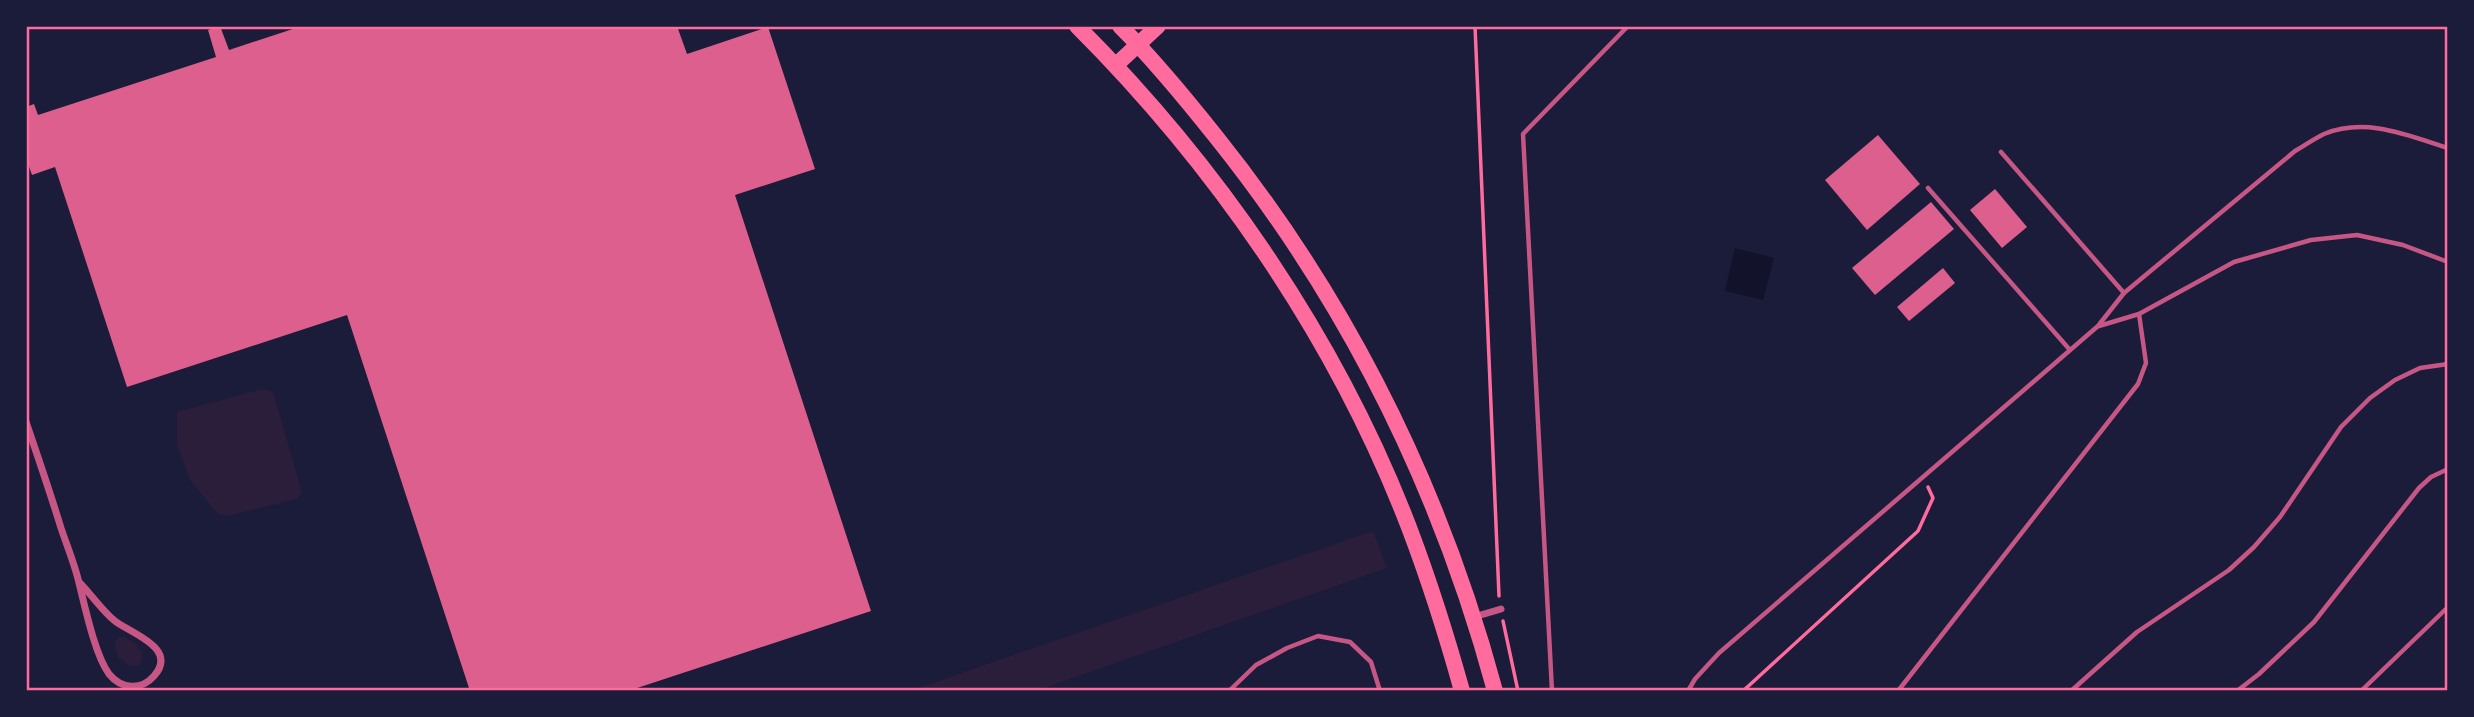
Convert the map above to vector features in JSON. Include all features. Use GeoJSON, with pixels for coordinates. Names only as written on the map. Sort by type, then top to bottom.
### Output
{"type":"FeatureCollection","features":[{"type":"Feature","properties":{"kind":"main road"},"geometry":{"type":"LineString","coordinates":[[1077,26],[1116,65],[1220,190],[1281,278],[1335,370],[1410,530],[1443,625],[1462,691]]}},
{"type":"Feature","properties":{"kind":"main road"},"geometry":{"type":"LineString","coordinates":[[1099,48],[1121,26],[1139,45],[1181,92],[1249,178],[1327,294],[1398,422],[1437,514],[1474,617],[1495,691]]}},
{"type":"Feature","properties":{"kind":"main road"},"geometry":{"type":"LineString","coordinates":[[1116,65],[1158,26]]}},
{"type":"Feature","properties":{"kind":"street"},"geometry":{"type":"LineString","coordinates":[[26,422],[79,582],[85,611],[107,671],[122,684],[143,688],[160,666],[159,655],[149,640],[114,621],[79,582]]}},
{"type":"Feature","properties":{"kind":"street"},"geometry":{"type":"LineString","coordinates":[[1474,617],[1501,609]]}},
{"type":"Feature","properties":{"kind":"lane"},"geometry":{"type":"LineString","coordinates":[[1552,691],[1523,134],[1628,26]]}},
{"type":"Feature","properties":{"kind":"lane"},"geometry":{"type":"LineString","coordinates":[[1688,691],[1695,679],[1719,653],[2070,351],[2098,326],[2124,293],[2295,150],[2325,134],[2354,126],[2388,128],[2448,148]]}},
{"type":"Feature","properties":{"kind":"lane"},"geometry":{"type":"LineString","coordinates":[[2001,152],[2124,293]]}},
{"type":"Feature","properties":{"kind":"lane"},"geometry":{"type":"LineString","coordinates":[[1928,188],[2070,351]]}},
{"type":"Feature","properties":{"kind":"lane"},"geometry":{"type":"LineString","coordinates":[[2098,326],[2139,314],[2234,262],[2311,240],[2357,235],[2403,245],[2448,262]]}},
{"type":"Feature","properties":{"kind":"lane"},"geometry":{"type":"LineString","coordinates":[[1898,691],[2138,384],[2146,363],[2139,314]]}},
{"type":"Feature","properties":{"kind":"lane"},"geometry":{"type":"LineString","coordinates":[[2071,691],[2137,632],[2229,570],[2254,547],[2280,517],[2341,427],[2370,398],[2395,380],[2420,368],[2448,364]]}},
{"type":"Feature","properties":{"kind":"lane"},"geometry":{"type":"LineString","coordinates":[[2237,691],[2314,622],[2419,488],[2431,477],[2448,469]]}},
{"type":"Feature","properties":{"kind":"lane"},"geometry":{"type":"LineString","coordinates":[[2361,691],[2448,607]]}},
{"type":"Feature","properties":{"kind":"lane"},"geometry":{"type":"LineString","coordinates":[[1229,691],[1255,665],[1318,636],[1350,642],[1371,662],[1380,691]]}},
{"type":"Feature","properties":{"kind":"path"},"geometry":{"type":"LineString","coordinates":[[1475,26],[1496,566],[1501,609],[1518,691]]}},
{"type":"Feature","properties":{"kind":"path"},"geometry":{"type":"LineString","coordinates":[[1743,691],[1918,531],[1933,498],[1924,476]]}},
{"type":"Feature","properties":{"kind":"shaded area"},"geometry":{"type":"Polygon","coordinates":[[[1735,248],[1774,258],[1763,300],[1725,291],[1735,248]]]}},
{"type":"Feature","properties":{"kind":"shaded area"},"geometry":{"type":"Polygon","coordinates":[[[262,389],[273,392],[302,492],[297,499],[228,516],[218,514],[190,480],[177,445],[177,412],[262,389]]]}},
{"type":"Feature","properties":{"kind":"shaded area"},"geometry":{"type":"Polygon","coordinates":[[[1373,531],[1387,568],[1036,691],[909,691],[1373,531]]]}},
{"type":"Feature","properties":{"kind":"shaded area"},"geometry":{"type":"Polygon","coordinates":[[[119,637],[125,637],[138,645],[143,653],[140,665],[129,666],[119,659],[114,644],[119,637]]]}},
{"type":"Feature","properties":{"kind":"building"},"geometry":{"type":"Polygon","coordinates":[[[220,26],[229,50],[302,26],[677,26],[687,54],[768,27],[815,169],[735,195],[871,611],[628,691],[470,691],[347,315],[127,387],[55,167],[32,175],[26,158],[26,107],[34,104],[38,115],[216,57],[208,30],[220,26]]]}},
{"type":"Feature","properties":{"kind":"building"},"geometry":{"type":"Polygon","coordinates":[[[1878,135],[1920,184],[1867,230],[1825,180],[1878,135]]]}},
{"type":"Feature","properties":{"kind":"building"},"geometry":{"type":"Polygon","coordinates":[[[1995,189],[2027,227],[2002,248],[1970,210],[1995,189]]]}},
{"type":"Feature","properties":{"kind":"building"},"geometry":{"type":"Polygon","coordinates":[[[1931,202],[1954,229],[1875,295],[1852,268],[1931,202]]]}},
{"type":"Feature","properties":{"kind":"building"},"geometry":{"type":"Polygon","coordinates":[[[1943,268],[1955,283],[1909,321],[1897,307],[1943,268]]]}}]}
